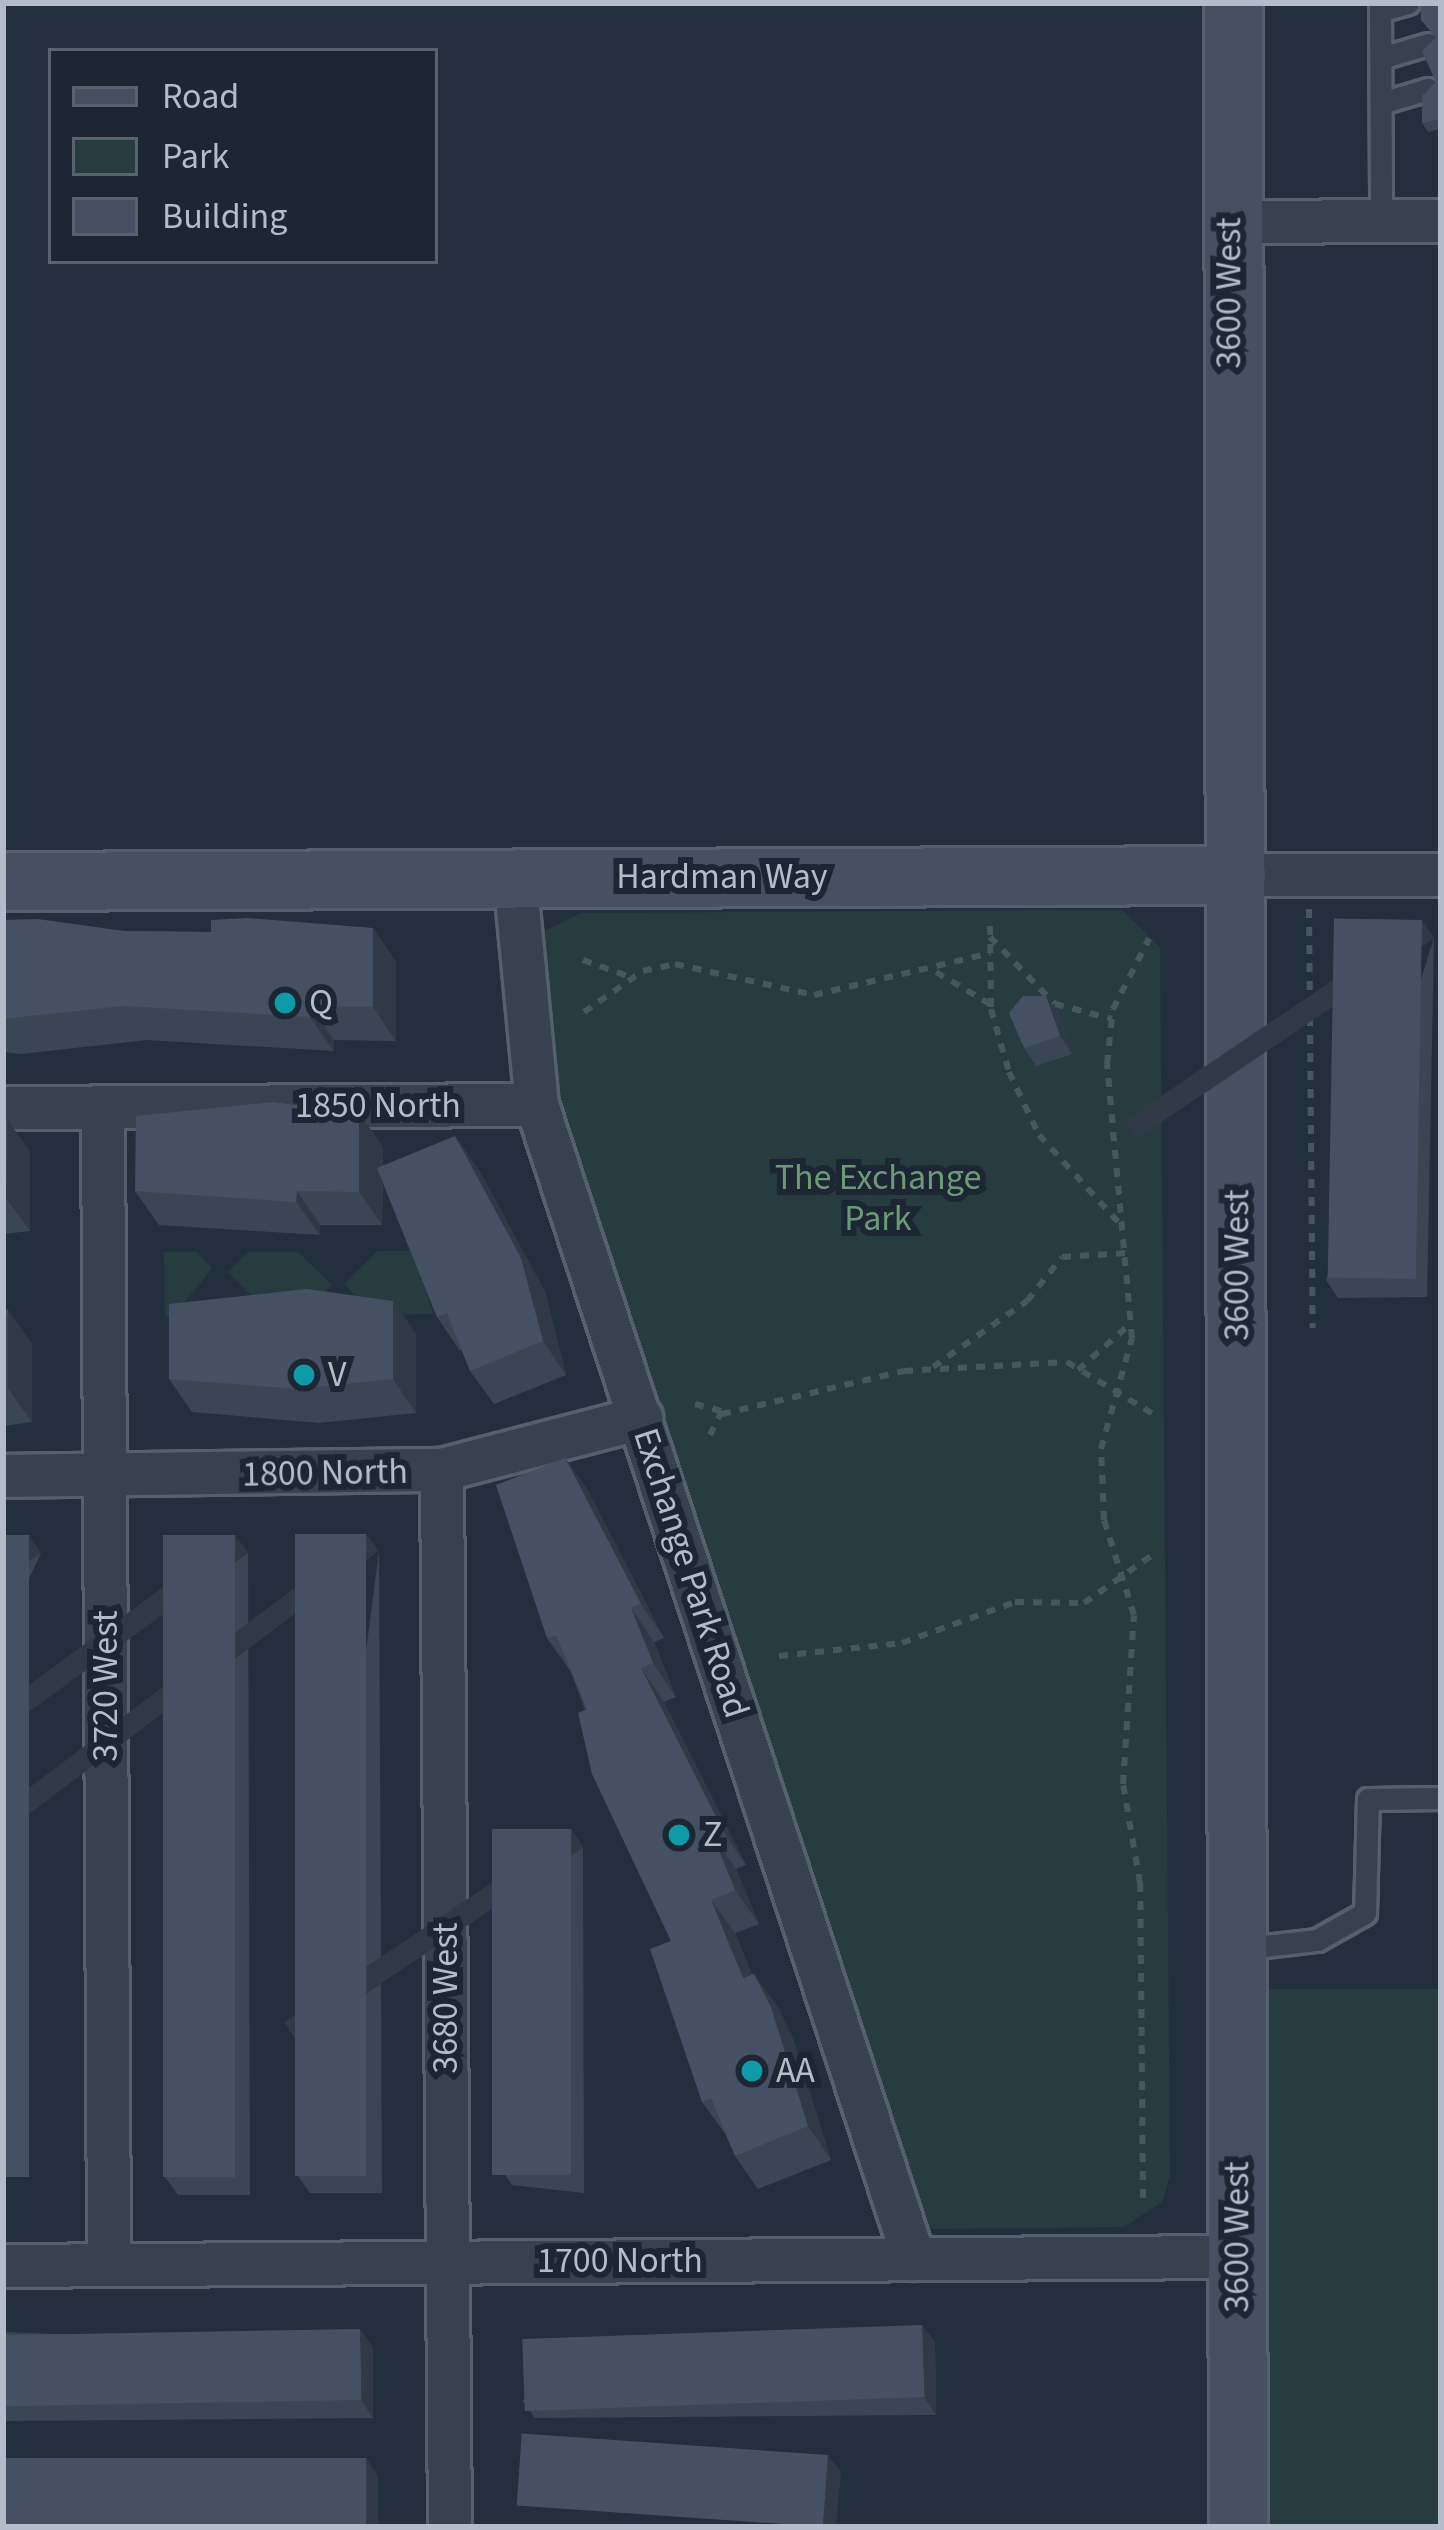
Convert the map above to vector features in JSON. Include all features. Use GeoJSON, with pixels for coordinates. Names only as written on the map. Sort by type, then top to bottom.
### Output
{"type":"FeatureCollection","features":[{"type":"Feature","properties":{"kind":"street","name":"3600 West"},"geometry":{"type":"LineString","coordinates":[[1233,3],[1228,222],[1236,875],[1238,2527]]}},
{"type":"Feature","properties":{"kind":"street"},"geometry":{"type":"LineString","coordinates":[[1228,222],[1441,221]]}},
{"type":"Feature","properties":{"kind":"street","name":"Hardman Way"},"geometry":{"type":"LineString","coordinates":[[3,881],[1441,875]]}},
{"type":"Feature","properties":{"kind":"street","name":"Exchange Park Road"},"geometry":{"type":"LineString","coordinates":[[515,877],[537,1105],[914,2259]]}},
{"type":"Feature","properties":{"kind":"street","name":"1850 North"},"geometry":{"type":"LineString","coordinates":[[3,1108],[537,1105]]}},
{"type":"Feature","properties":{"kind":"street","name":"3720 West"},"geometry":{"type":"LineString","coordinates":[[103,1107],[109,2265]]}},
{"type":"Feature","properties":{"kind":"street","name":"1800 North"},"geometry":{"type":"LineString","coordinates":[[3,1476],[442,1470],[641,1418]]}},
{"type":"Feature","properties":{"kind":"street","name":"3680 West"},"geometry":{"type":"LineString","coordinates":[[442,1470],[450,2527]]}},
{"type":"Feature","properties":{"kind":"street","name":"1700 North"},"geometry":{"type":"LineString","coordinates":[[3,2266],[1237,2257]]}},
{"type":"Feature","properties":{"kind":"lane"},"geometry":{"type":"LineString","coordinates":[[1381,221],[1380,7],[1408,3]]}},
{"type":"Feature","properties":{"kind":"lane"},"geometry":{"type":"LineString","coordinates":[[1381,58],[1428,44]]}},
{"type":"Feature","properties":{"kind":"lane"},"geometry":{"type":"LineString","coordinates":[[1381,103],[1428,89]]}},
{"type":"Feature","properties":{"kind":"lane"},"geometry":{"type":"LineString","coordinates":[[1238,1949],[1317,1940],[1365,1913],[1369,1799],[1441,1798]]}},
{"type":"Feature","properties":{"kind":"path"},"geometry":{"type":"LineString","coordinates":[[1309,875],[1313,1328]]}},
{"type":"Feature","properties":{"kind":"path"},"geometry":{"type":"LineString","coordinates":[[990,926],[991,1004],[1039,1135],[1084,1196],[1122,1225]]}},
{"type":"Feature","properties":{"kind":"path"},"geometry":{"type":"LineString","coordinates":[[990,937],[1055,1004],[1112,1019]]}},
{"type":"Feature","properties":{"kind":"path"},"geometry":{"type":"LineString","coordinates":[[1143,2198],[1140,1883],[1123,1784],[1134,1615],[1121,1573],[1101,1449],[1131,1322],[1107,1127],[1112,1019],[1149,939]]}},
{"type":"Feature","properties":{"kind":"path"},"geometry":{"type":"LineString","coordinates":[[584,1012],[632,978],[675,964],[814,995],[936,972],[990,953]]}},
{"type":"Feature","properties":{"kind":"path"},"geometry":{"type":"LineString","coordinates":[[583,960],[632,978]]}},
{"type":"Feature","properties":{"kind":"path"},"geometry":{"type":"LineString","coordinates":[[936,972],[991,1004]]}},
{"type":"Feature","properties":{"kind":"path"},"geometry":{"type":"LineString","coordinates":[[929,1368],[1027,1301],[1062,1257],[1126,1253]]}},
{"type":"Feature","properties":{"kind":"path"},"geometry":{"type":"LineString","coordinates":[[1078,1370],[1131,1322]]}},
{"type":"Feature","properties":{"kind":"path"},"geometry":{"type":"LineString","coordinates":[[694,1404],[722,1414],[929,1368],[1078,1370],[1157,1417]]}},
{"type":"Feature","properties":{"kind":"path"},"geometry":{"type":"LineString","coordinates":[[707,1441],[722,1414]]}},
{"type":"Feature","properties":{"kind":"path"},"geometry":{"type":"LineString","coordinates":[[779,1656],[902,1643],[1016,1602],[1084,1603],[1158,1551]]}},
{"type":"Feature","properties":{"kind":"green space","name":"The Exchange Park"},"geometry":{"type":"Polygon","coordinates":[[[1122,910],[1160,947],[1170,2176],[1162,2202],[1124,2227],[933,2229],[911,2218],[562,1147],[537,955],[547,930],[581,913],[1122,910]]]}},
{"type":"Feature","properties":{"kind":"green space"},"geometry":{"type":"Polygon","coordinates":[[[378,1251],[413,1251],[433,1314],[375,1315],[344,1284],[378,1251]]]}},
{"type":"Feature","properties":{"kind":"green space"},"geometry":{"type":"Polygon","coordinates":[[[164,1252],[197,1252],[212,1268],[174,1316],[165,1317],[164,1252]]]}},
{"type":"Feature","properties":{"kind":"green space"},"geometry":{"type":"Polygon","coordinates":[[[248,1252],[298,1252],[332,1285],[301,1315],[271,1315],[228,1272],[248,1252]]]}},
{"type":"Feature","properties":{"kind":"green space"},"geometry":{"type":"Polygon","coordinates":[[[1256,1989],[1441,1989],[1441,2527],[1256,2527],[1256,1989]]]}},
{"type":"Feature","properties":{"kind":"building"},"geometry":{"type":"Polygon","coordinates":[[[1421,3],[1441,3],[1441,119],[1422,123],[1422,96],[1436,82],[1422,51],[1436,37],[1421,20],[1421,3]]]}},
{"type":"Feature","properties":{"kind":"building"},"geometry":{"type":"Polygon","coordinates":[[[248,918],[373,928],[373,1007],[310,1006],[310,1017],[123,1006],[3,1019],[3,920],[38,919],[124,931],[211,932],[211,920],[248,918]]]}},
{"type":"Feature","properties":{"kind":"building"},"geometry":{"type":"Polygon","coordinates":[[[1334,918],[1422,920],[1416,1279],[1328,1277],[1334,918]]]}},
{"type":"Feature","properties":{"kind":"building"},"geometry":{"type":"Polygon","coordinates":[[[1023,996],[1046,996],[1060,1036],[1024,1048],[1009,1013],[1023,996]]]}},
{"type":"Feature","properties":{"kind":"building"},"geometry":{"type":"Polygon","coordinates":[[[273,1102],[359,1113],[359,1192],[297,1191],[296,1202],[135,1191],[136,1116],[273,1102]]]}},
{"type":"Feature","properties":{"kind":"building"},"geometry":{"type":"Polygon","coordinates":[[[3,1118],[7,1119],[6,1198],[3,1198],[3,1118]]]}},
{"type":"Feature","properties":{"kind":"building"},"geometry":{"type":"Polygon","coordinates":[[[455,1136],[521,1258],[543,1341],[470,1371],[447,1313],[437,1317],[377,1168],[455,1136]]]}},
{"type":"Feature","properties":{"kind":"building"},"geometry":{"type":"Polygon","coordinates":[[[307,1289],[393,1301],[393,1379],[296,1389],[169,1379],[169,1304],[307,1289]]]}},
{"type":"Feature","properties":{"kind":"building"},"geometry":{"type":"Polygon","coordinates":[[[565,1458],[641,1604],[631,1608],[653,1663],[641,1668],[723,1831],[713,1836],[735,1890],[711,1900],[743,1978],[754,1974],[771,2007],[808,2126],[735,2156],[711,2098],[702,2102],[650,1949],[671,1941],[592,1774],[578,1713],[587,1709],[556,1635],[547,1638],[496,1485],[565,1458]]]}},
{"type":"Feature","properties":{"kind":"building"},"geometry":{"type":"Polygon","coordinates":[[[295,1534],[366,1534],[366,2176],[295,2176],[295,1534]]]}},
{"type":"Feature","properties":{"kind":"building"},"geometry":{"type":"Polygon","coordinates":[[[3,1535],[29,1535],[29,2177],[3,2177],[3,1535]]]}},
{"type":"Feature","properties":{"kind":"building"},"geometry":{"type":"Polygon","coordinates":[[[163,1535],[235,1535],[235,2177],[163,2177],[163,1535]]]}},
{"type":"Feature","properties":{"kind":"building"},"geometry":{"type":"Polygon","coordinates":[[[492,1829],[571,1829],[571,2175],[492,2175],[492,1829]]]}},
{"type":"Feature","properties":{"kind":"building"},"geometry":{"type":"Polygon","coordinates":[[[922,2325],[925,2397],[525,2411],[522,2339],[922,2325]]]}},
{"type":"Feature","properties":{"kind":"building"},"geometry":{"type":"Polygon","coordinates":[[[360,2329],[361,2400],[4,2406],[3,2335],[360,2329]]]}},
{"type":"Feature","properties":{"kind":"building"},"geometry":{"type":"Polygon","coordinates":[[[522,2434],[828,2455],[823,2527],[517,2505],[522,2434]]]}},
{"type":"Feature","properties":{"kind":"building"},"geometry":{"type":"Polygon","coordinates":[[[3,2458],[366,2458],[366,2527],[3,2527],[3,2458]]]}},
{"type":"Feature","properties":{"kind":"place","name":"Q"},"geometry":{"type":"Point","coordinates":[285,1003]}},
{"type":"Feature","properties":{"kind":"place","name":"V"},"geometry":{"type":"Point","coordinates":[304,1375]}},
{"type":"Feature","properties":{"kind":"place","name":"Z"},"geometry":{"type":"Point","coordinates":[679,1835]}},
{"type":"Feature","properties":{"kind":"place","name":"AA"},"geometry":{"type":"Point","coordinates":[752,2071]}}]}
